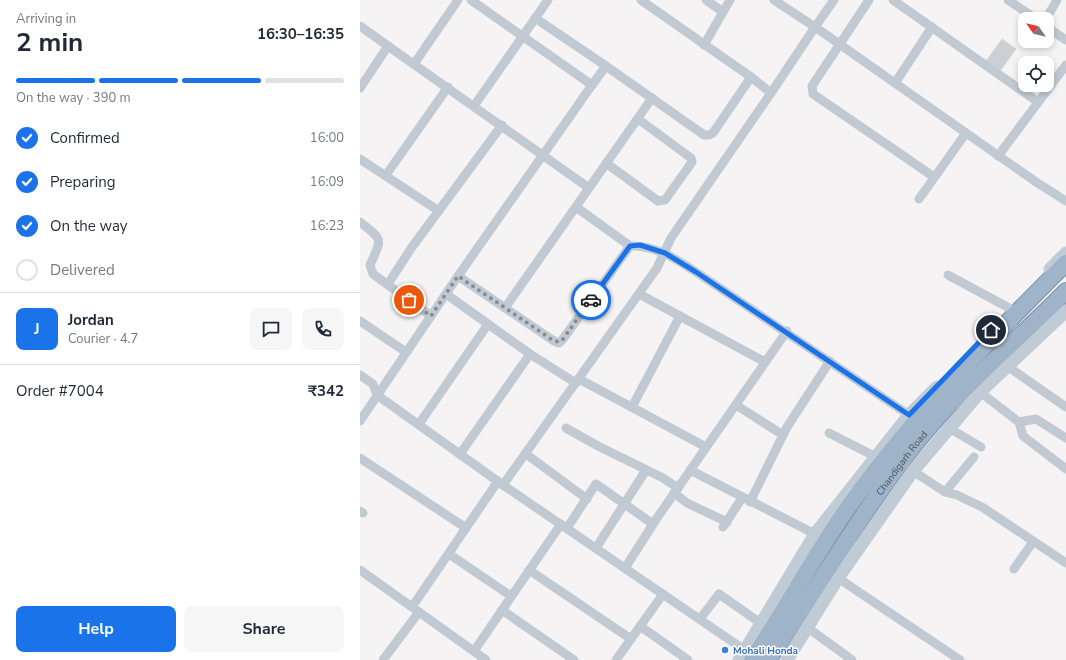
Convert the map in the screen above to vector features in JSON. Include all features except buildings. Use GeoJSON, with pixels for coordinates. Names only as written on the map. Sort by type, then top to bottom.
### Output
{"type":"FeatureCollection","features":[{"type":"Feature","properties":{"kind":"highway"},"geometry":{"type":"LineString","coordinates":[[746,657],[853,501],[884,462],[981,349],[1066,263]]}},
{"type":"Feature","properties":{"kind":"highway","name":"Chandigarh Road"},"geometry":{"type":"LineString","coordinates":[[768,660],[840,551],[911,448],[939,416],[1066,291]]}},
{"type":"Feature","properties":{"kind":"main road"},"geometry":{"type":"LineString","coordinates":[[746,657],[762,624],[815,534],[909,415],[1066,253]]}},
{"type":"Feature","properties":{"kind":"main road"},"geometry":{"type":"LineString","coordinates":[[787,660],[838,578],[913,471],[980,392],[1066,311]]}},
{"type":"Feature","properties":{"kind":"street"},"geometry":{"type":"LineString","coordinates":[[414,64],[458,0]]}},
{"type":"Feature","properties":{"kind":"street"},"geometry":{"type":"LineString","coordinates":[[471,0],[592,86]]}},
{"type":"Feature","properties":{"kind":"street"},"geometry":{"type":"LineString","coordinates":[[474,106],[522,35],[548,0]]}},
{"type":"Feature","properties":{"kind":"street"},"geometry":{"type":"LineString","coordinates":[[640,0],[751,77],[771,93]]}},
{"type":"Feature","properties":{"kind":"street"},"geometry":{"type":"LineString","coordinates":[[706,0],[723,12]]}},
{"type":"Feature","properties":{"kind":"street"},"geometry":{"type":"LineString","coordinates":[[704,45],[730,0]]}},
{"type":"Feature","properties":{"kind":"street"},"geometry":{"type":"LineString","coordinates":[[774,0],[815,27],[998,156],[1066,201]]}},
{"type":"Feature","properties":{"kind":"street"},"geometry":{"type":"LineString","coordinates":[[382,660],[466,528],[526,454],[657,268],[671,238],[834,0]]}},
{"type":"Feature","properties":{"kind":"street"},"geometry":{"type":"LineString","coordinates":[[869,0],[838,44],[812,86],[813,94],[934,177]]}},
{"type":"Feature","properties":{"kind":"street"},"geometry":{"type":"LineString","coordinates":[[893,0],[1038,102]]}},
{"type":"Feature","properties":{"kind":"street"},"geometry":{"type":"LineString","coordinates":[[1008,0],[1026,12]]}},
{"type":"Feature","properties":{"kind":"street"},"geometry":{"type":"LineString","coordinates":[[1050,12],[1057,0]]}},
{"type":"Feature","properties":{"kind":"street"},"geometry":{"type":"LineString","coordinates":[[535,18],[704,134],[709,135],[713,133],[751,77]]}},
{"type":"Feature","properties":{"kind":"street"},"geometry":{"type":"LineString","coordinates":[[360,26],[589,188]]}},
{"type":"Feature","properties":{"kind":"street"},"geometry":{"type":"LineString","coordinates":[[894,83],[932,27]]}},
{"type":"Feature","properties":{"kind":"street"},"geometry":{"type":"LineString","coordinates":[[1054,32],[1066,40]]}},
{"type":"Feature","properties":{"kind":"street"},"geometry":{"type":"LineString","coordinates":[[360,88],[388,46]]}},
{"type":"Feature","properties":{"kind":"street"},"geometry":{"type":"LineString","coordinates":[[360,421],[458,276],[606,66]]}},
{"type":"Feature","properties":{"kind":"street"},"geometry":{"type":"LineString","coordinates":[[998,156],[1066,66]]}},
{"type":"Feature","properties":{"kind":"street"},"geometry":{"type":"LineString","coordinates":[[386,175],[448,87]]}},
{"type":"Feature","properties":{"kind":"street"},"geometry":{"type":"LineString","coordinates":[[505,308],[652,98]]}},
{"type":"Feature","properties":{"kind":"street"},"geometry":{"type":"LineString","coordinates":[[606,163],[658,201],[665,200],[692,162],[692,158],[638,119]]}},
{"type":"Feature","properties":{"kind":"street"},"geometry":{"type":"LineString","coordinates":[[388,284],[412,247],[502,125]]}},
{"type":"Feature","properties":{"kind":"street"},"geometry":{"type":"LineString","coordinates":[[919,199],[966,133]]}},
{"type":"Feature","properties":{"kind":"street"},"geometry":{"type":"LineString","coordinates":[[360,159],[439,211]]}},
{"type":"Feature","properties":{"kind":"street"},"geometry":{"type":"LineString","coordinates":[[576,207],[630,246],[640,245],[665,253],[696,272],[787,331],[909,415]]}},
{"type":"Feature","properties":{"kind":"street"},"geometry":{"type":"LineString","coordinates":[[360,222],[379,239],[380,243],[370,265],[373,274],[431,316]]}},
{"type":"Feature","properties":{"kind":"street"},"geometry":{"type":"LineString","coordinates":[[458,276],[554,341],[559,342],[563,339],[630,246]]}},
{"type":"Feature","properties":{"kind":"street"},"geometry":{"type":"LineString","coordinates":[[948,275],[1011,309]]}},
{"type":"Feature","properties":{"kind":"street"},"geometry":{"type":"LineString","coordinates":[[446,294],[530,354],[577,381],[632,407],[706,447]]}},
{"type":"Feature","properties":{"kind":"street"},"geometry":{"type":"LineString","coordinates":[[639,294],[766,362]]}},
{"type":"Feature","properties":{"kind":"street"},"geometry":{"type":"LineString","coordinates":[[632,407],[680,316]]}},
{"type":"Feature","properties":{"kind":"street"},"geometry":{"type":"LineString","coordinates":[[360,321],[406,352]]}},
{"type":"Feature","properties":{"kind":"street"},"geometry":{"type":"LineString","coordinates":[[418,424],[488,324]]}},
{"type":"Feature","properties":{"kind":"street"},"geometry":{"type":"LineString","coordinates":[[625,568],[653,524],[787,331]]}},
{"type":"Feature","properties":{"kind":"street"},"geometry":{"type":"LineString","coordinates":[[460,454],[530,354]]}},
{"type":"Feature","properties":{"kind":"street"},"geometry":{"type":"LineString","coordinates":[[566,428],[646,470],[676,491],[687,503],[725,525],[746,500],[783,435],[830,361]]}},
{"type":"Feature","properties":{"kind":"street"},"geometry":{"type":"LineString","coordinates":[[1006,366],[1066,407]]}},
{"type":"Feature","properties":{"kind":"street"},"geometry":{"type":"LineString","coordinates":[[360,375],[373,384],[377,395],[501,483],[700,619],[746,657]]}},
{"type":"Feature","properties":{"kind":"street"},"geometry":{"type":"LineString","coordinates":[[980,392],[1019,422],[1023,436],[1066,469]]}},
{"type":"Feature","properties":{"kind":"street"},"geometry":{"type":"LineString","coordinates":[[736,405],[783,435]]}},
{"type":"Feature","properties":{"kind":"street"},"geometry":{"type":"LineString","coordinates":[[1019,422],[1036,419],[1066,438]]}},
{"type":"Feature","properties":{"kind":"street"},"geometry":{"type":"LineString","coordinates":[[950,428],[981,447]]}},
{"type":"Feature","properties":{"kind":"street"},"geometry":{"type":"LineString","coordinates":[[829,433],[876,457]]}},
{"type":"Feature","properties":{"kind":"street"},"geometry":{"type":"LineString","coordinates":[[526,454],[587,499]]}},
{"type":"Feature","properties":{"kind":"street"},"geometry":{"type":"LineString","coordinates":[[945,492],[974,457]]}},
{"type":"Feature","properties":{"kind":"street"},"geometry":{"type":"LineString","coordinates":[[360,458],[466,528]]}},
{"type":"Feature","properties":{"kind":"street"},"geometry":{"type":"LineString","coordinates":[[596,548],[646,470]]}},
{"type":"Feature","properties":{"kind":"street"},"geometry":{"type":"LineString","coordinates":[[690,470],[815,534]]}},
{"type":"Feature","properties":{"kind":"street"},"geometry":{"type":"LineString","coordinates":[[913,471],[945,492],[957,495],[982,508],[1066,563]]}},
{"type":"Feature","properties":{"kind":"street"},"geometry":{"type":"LineString","coordinates":[[362,575],[415,610],[479,656],[502,610],[511,596],[529,570],[587,499],[596,484],[653,524]]}},
{"type":"Feature","properties":{"kind":"street"},"geometry":{"type":"LineString","coordinates":[[1014,569],[1033,542]]}},
{"type":"Feature","properties":{"kind":"street"},"geometry":{"type":"LineString","coordinates":[[449,554],[511,596]]}},
{"type":"Feature","properties":{"kind":"street"},"geometry":{"type":"LineString","coordinates":[[529,570],[631,639]]}},
{"type":"Feature","properties":{"kind":"street"},"geometry":{"type":"LineString","coordinates":[[838,578],[960,660]]}},
{"type":"Feature","properties":{"kind":"street"},"geometry":{"type":"LineString","coordinates":[[620,659],[631,639],[663,594]]}},
{"type":"Feature","properties":{"kind":"street"},"geometry":{"type":"LineString","coordinates":[[700,619],[719,594],[762,624]]}},
{"type":"Feature","properties":{"kind":"street"},"geometry":{"type":"LineString","coordinates":[[502,610],[574,660]]}},
{"type":"Feature","properties":{"kind":"street"},"geometry":{"type":"LineString","coordinates":[[640,626],[688,660]]}},
{"type":"Feature","properties":{"kind":"street"},"geometry":{"type":"LineString","coordinates":[[808,628],[852,660]]}},
{"type":"Feature","properties":{"kind":"way so far"},"geometry":{"type":"LineString","coordinates":[[409,300],[431,316],[458,276],[554,341],[559,342],[563,339],[591,300]]}},
{"type":"Feature","properties":{"kind":"place","name":"Mohali Honda"},"geometry":{"type":"Point","coordinates":[725,650]}},
{"type":"Feature","properties":{"kind":"route"},"geometry":{"type":"LineString","coordinates":[[591,300],[630,246],[640,245],[665,253],[759,312],[909,415],[991,330]]}}]}
